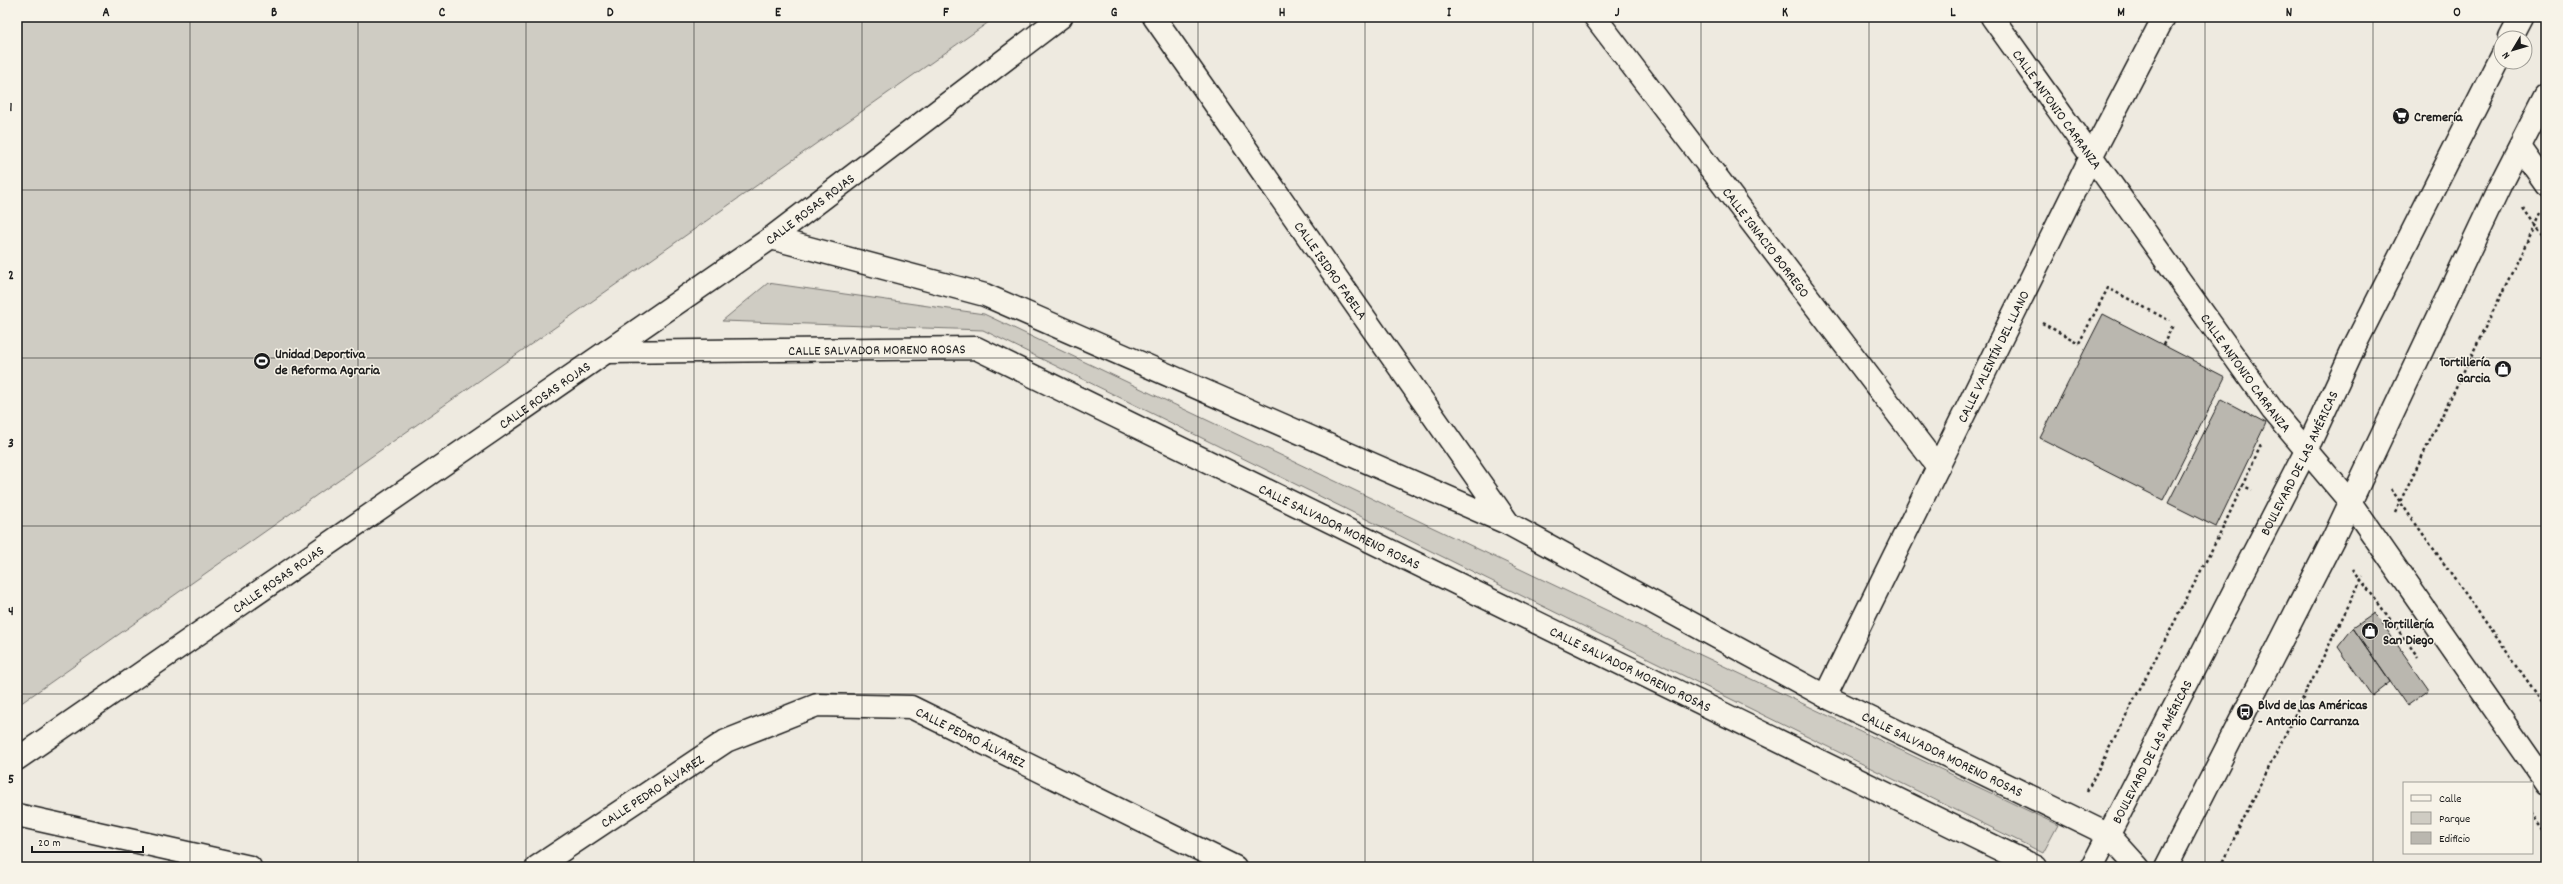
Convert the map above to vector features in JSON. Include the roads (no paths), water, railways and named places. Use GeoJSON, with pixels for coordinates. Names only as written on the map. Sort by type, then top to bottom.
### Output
{"type":"FeatureCollection","features":[{"type":"Feature","properties":{"kind":"street","name":"CALLE ROSAS ROJAS"},"geometry":{"type":"LineString","coordinates":[[17,759],[771,238],[1061,17]]}},
{"type":"Feature","properties":{"kind":"street","name":"CALLE ISIDRO FABELA"},"geometry":{"type":"LineString","coordinates":[[1154,17],[1509,524]]}},
{"type":"Feature","properties":{"kind":"street","name":"CALLE IGNACIO BORREGO"},"geometry":{"type":"LineString","coordinates":[[1595,17],[1938,467]]}},
{"type":"Feature","properties":{"kind":"street","name":"CALLE ANTONIO CARRANZA"},"geometry":{"type":"LineString","coordinates":[[1992,17],[2273,411],[2350,502],[2546,783]]}},
{"type":"Feature","properties":{"kind":"street","name":"CALLE VALENTÍN DEL LLANO"},"geometry":{"type":"LineString","coordinates":[[1824,696],[2091,157],[2164,17]]}},
{"type":"Feature","properties":{"kind":"street"},"geometry":{"type":"LineString","coordinates":[[2514,30],[2520,17]]}},
{"type":"Feature","properties":{"kind":"street","name":"BOULEVARD DE LAS AMÉRICAS"},"geometry":{"type":"LineString","coordinates":[[2092,867],[2306,451],[2356,343],[2494,70]]}},
{"type":"Feature","properties":{"kind":"street"},"geometry":{"type":"LineString","coordinates":[[2166,867],[2350,502],[2546,95]]}},
{"type":"Feature","properties":{"kind":"street"},"geometry":{"type":"LineString","coordinates":[[2520,147],[2546,184]]}},
{"type":"Feature","properties":{"kind":"street","name":"CALLE SALVADOR MORENO ROSAS"},"geometry":{"type":"LineString","coordinates":[[771,238],[985,295],[1509,524],[1824,696],[2109,835],[2138,867]]}},
{"type":"Feature","properties":{"kind":"street","name":"CALLE SALVADOR MORENO ROSAS"},"geometry":{"type":"LineString","coordinates":[[606,352],[976,348],[2036,867]]}},
{"type":"Feature","properties":{"kind":"street","name":"CALLE PEDRO ÁLVAREZ"},"geometry":{"type":"LineString","coordinates":[[537,867],[726,741],[817,705],[911,707],[1235,867]]}},
{"type":"Feature","properties":{"kind":"street"},"geometry":{"type":"LineString","coordinates":[[17,815],[250,867]]}},
{"type":"Feature","properties":{"kind":"place","name":"Cremería"},"geometry":{"type":"Point","coordinates":[2401,116]}},
{"type":"Feature","properties":{"kind":"place","name":"Unidad Deportiva de Reforma Agraria"},"geometry":{"type":"Point","coordinates":[262,361]}},
{"type":"Feature","properties":{"kind":"place","name":"Tortillería Garcia"},"geometry":{"type":"Point","coordinates":[2503,369]}},
{"type":"Feature","properties":{"kind":"place","name":"Tortillería San Diego"},"geometry":{"type":"Point","coordinates":[2370,631]}},
{"type":"Feature","properties":{"kind":"place","name":"Blvd de las Américas - Antonio Carranza"},"geometry":{"type":"Point","coordinates":[2245,712]}}]}
